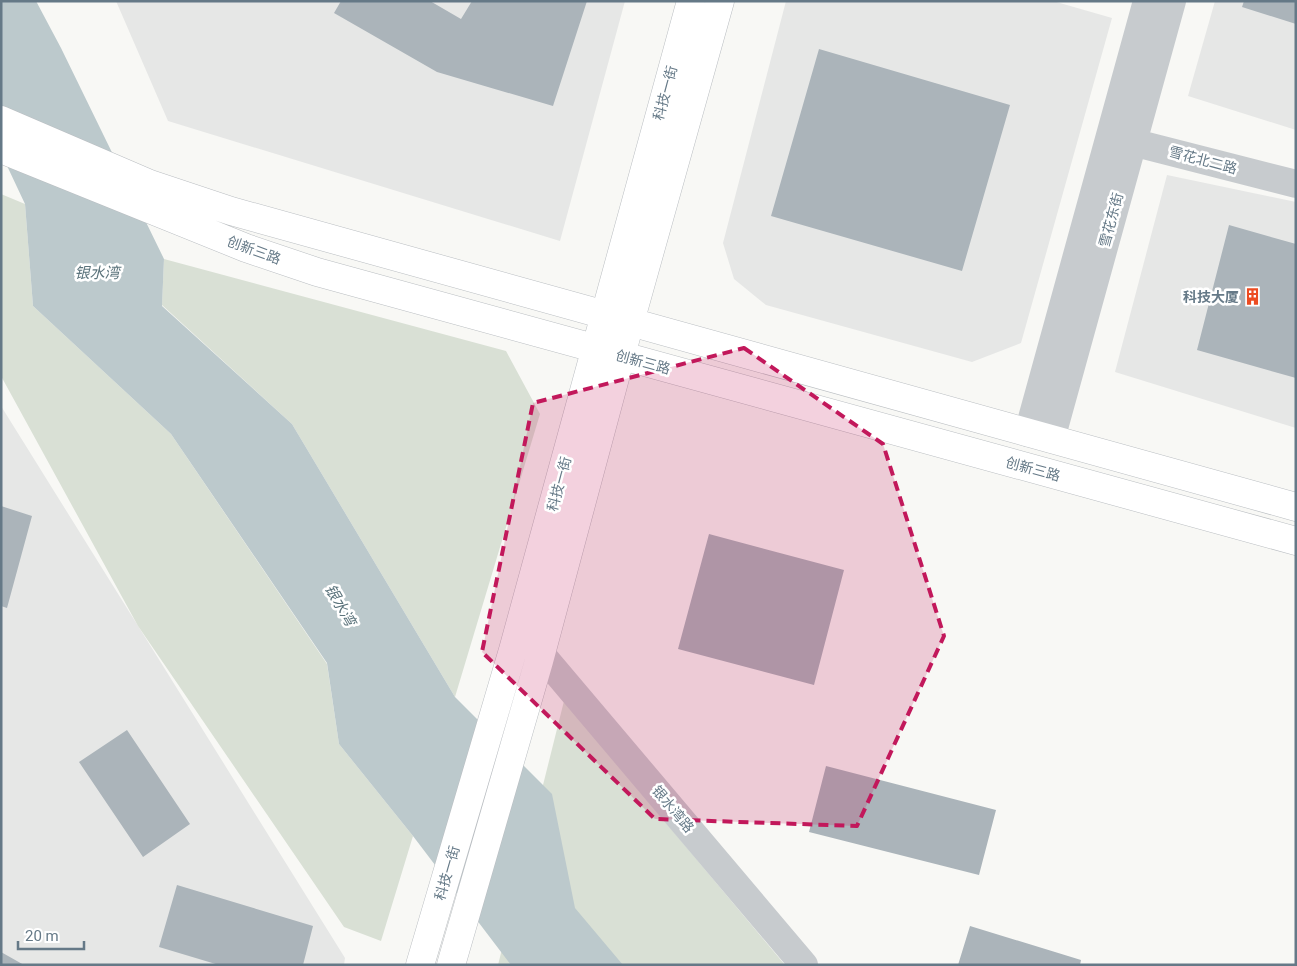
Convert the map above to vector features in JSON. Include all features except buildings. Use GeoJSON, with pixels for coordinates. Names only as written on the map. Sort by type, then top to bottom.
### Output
{"type":"FeatureCollection","features":[{"type":"Feature","properties":{"kind":"main road","name":"科技一街"},"geometry":{"type":"LineString","coordinates":[[451,965],[540,657],[608,352],[691,1]]}},
{"type":"Feature","properties":{"kind":"main road","name":"科技一街"},"geometry":{"type":"LineString","coordinates":[[617,318],[720,1]]}},
{"type":"Feature","properties":{"kind":"main road"},"geometry":{"type":"LineString","coordinates":[[1,120],[150,184],[231,210],[1296,507]]}},
{"type":"Feature","properties":{"kind":"main road","name":"创新三路"},"geometry":{"type":"LineString","coordinates":[[1,148],[246,248],[316,272],[1296,540]]}},
{"type":"Feature","properties":{"kind":"main road","name":"科技一街"},"geometry":{"type":"LineString","coordinates":[[420,965],[513,650],[608,352]]}},
{"type":"Feature","properties":{"kind":"street","name":"雪花东街"},"geometry":{"type":"LineString","coordinates":[[1122,139],[1146,1]]}},
{"type":"Feature","properties":{"kind":"street","name":"雪花东街"},"geometry":{"type":"LineString","coordinates":[[1040,436],[1122,139],[1172,1]]}},
{"type":"Feature","properties":{"kind":"street","name":"雪花北二路"},"geometry":{"type":"LineString","coordinates":[[1122,139],[1296,184]]}},
{"type":"Feature","properties":{"kind":"street","name":"银水湾路"},"geometry":{"type":"LineString","coordinates":[[540,657],[804,965]]}},
{"type":"Feature","properties":{"kind":"highlighted area"},"geometry":{"type":"Polygon","coordinates":[[[744,348],[883,444],[944,636],[857,826],[655,819],[482,652],[533,403],[744,348]]]}},
{"type":"Feature","properties":{"kind":"shaded area"},"geometry":{"type":"Polygon","coordinates":[[[116,1],[625,1],[560,241],[168,121],[116,1]]]}},
{"type":"Feature","properties":{"kind":"shaded area"},"geometry":{"type":"Polygon","coordinates":[[[786,1],[1053,1],[1112,18],[1021,343],[972,362],[766,305],[734,279],[723,243],[786,1]]]}},
{"type":"Feature","properties":{"kind":"shaded area"},"geometry":{"type":"Polygon","coordinates":[[[1215,1],[1296,1],[1296,130],[1188,96],[1215,1]]]}},
{"type":"Feature","properties":{"kind":"shaded area","name":"科技大厦"},"geometry":{"type":"Polygon","coordinates":[[[1167,175],[1296,202],[1296,428],[1115,372],[1167,175]]]}},
{"type":"Feature","properties":{"kind":"shaded area"},"geometry":{"type":"Polygon","coordinates":[[[1,194],[25,204],[33,306],[171,434],[327,664],[339,744],[413,836],[381,941],[344,927],[138,626],[1,376],[1,194]]]}},
{"type":"Feature","properties":{"kind":"shaded area"},"geometry":{"type":"Polygon","coordinates":[[[164,259],[506,351],[540,414],[455,697],[292,424],[162,305],[164,259]]]}},
{"type":"Feature","properties":{"kind":"shaded area"},"geometry":{"type":"Polygon","coordinates":[[[1,406],[345,958],[344,965],[1,965],[1,406]]]}},
{"type":"Feature","properties":{"kind":"shaded area"},"geometry":{"type":"Polygon","coordinates":[[[564,701],[785,965],[498,965],[564,701]]]}},
{"type":"Feature","properties":{"kind":"water","name":"银水湾"},"geometry":{"type":"Polygon","coordinates":[[[1,1],[36,1],[61,48],[164,259],[162,306],[292,424],[455,697],[552,794],[575,908],[623,965],[511,965],[413,836],[339,744],[327,663],[171,434],[33,306],[25,204],[1,153],[1,1]]]}},
{"type":"Feature","properties":{"kind":"place","name":"科技大厦"},"geometry":{"type":"Point","coordinates":[1253,297]}}]}
